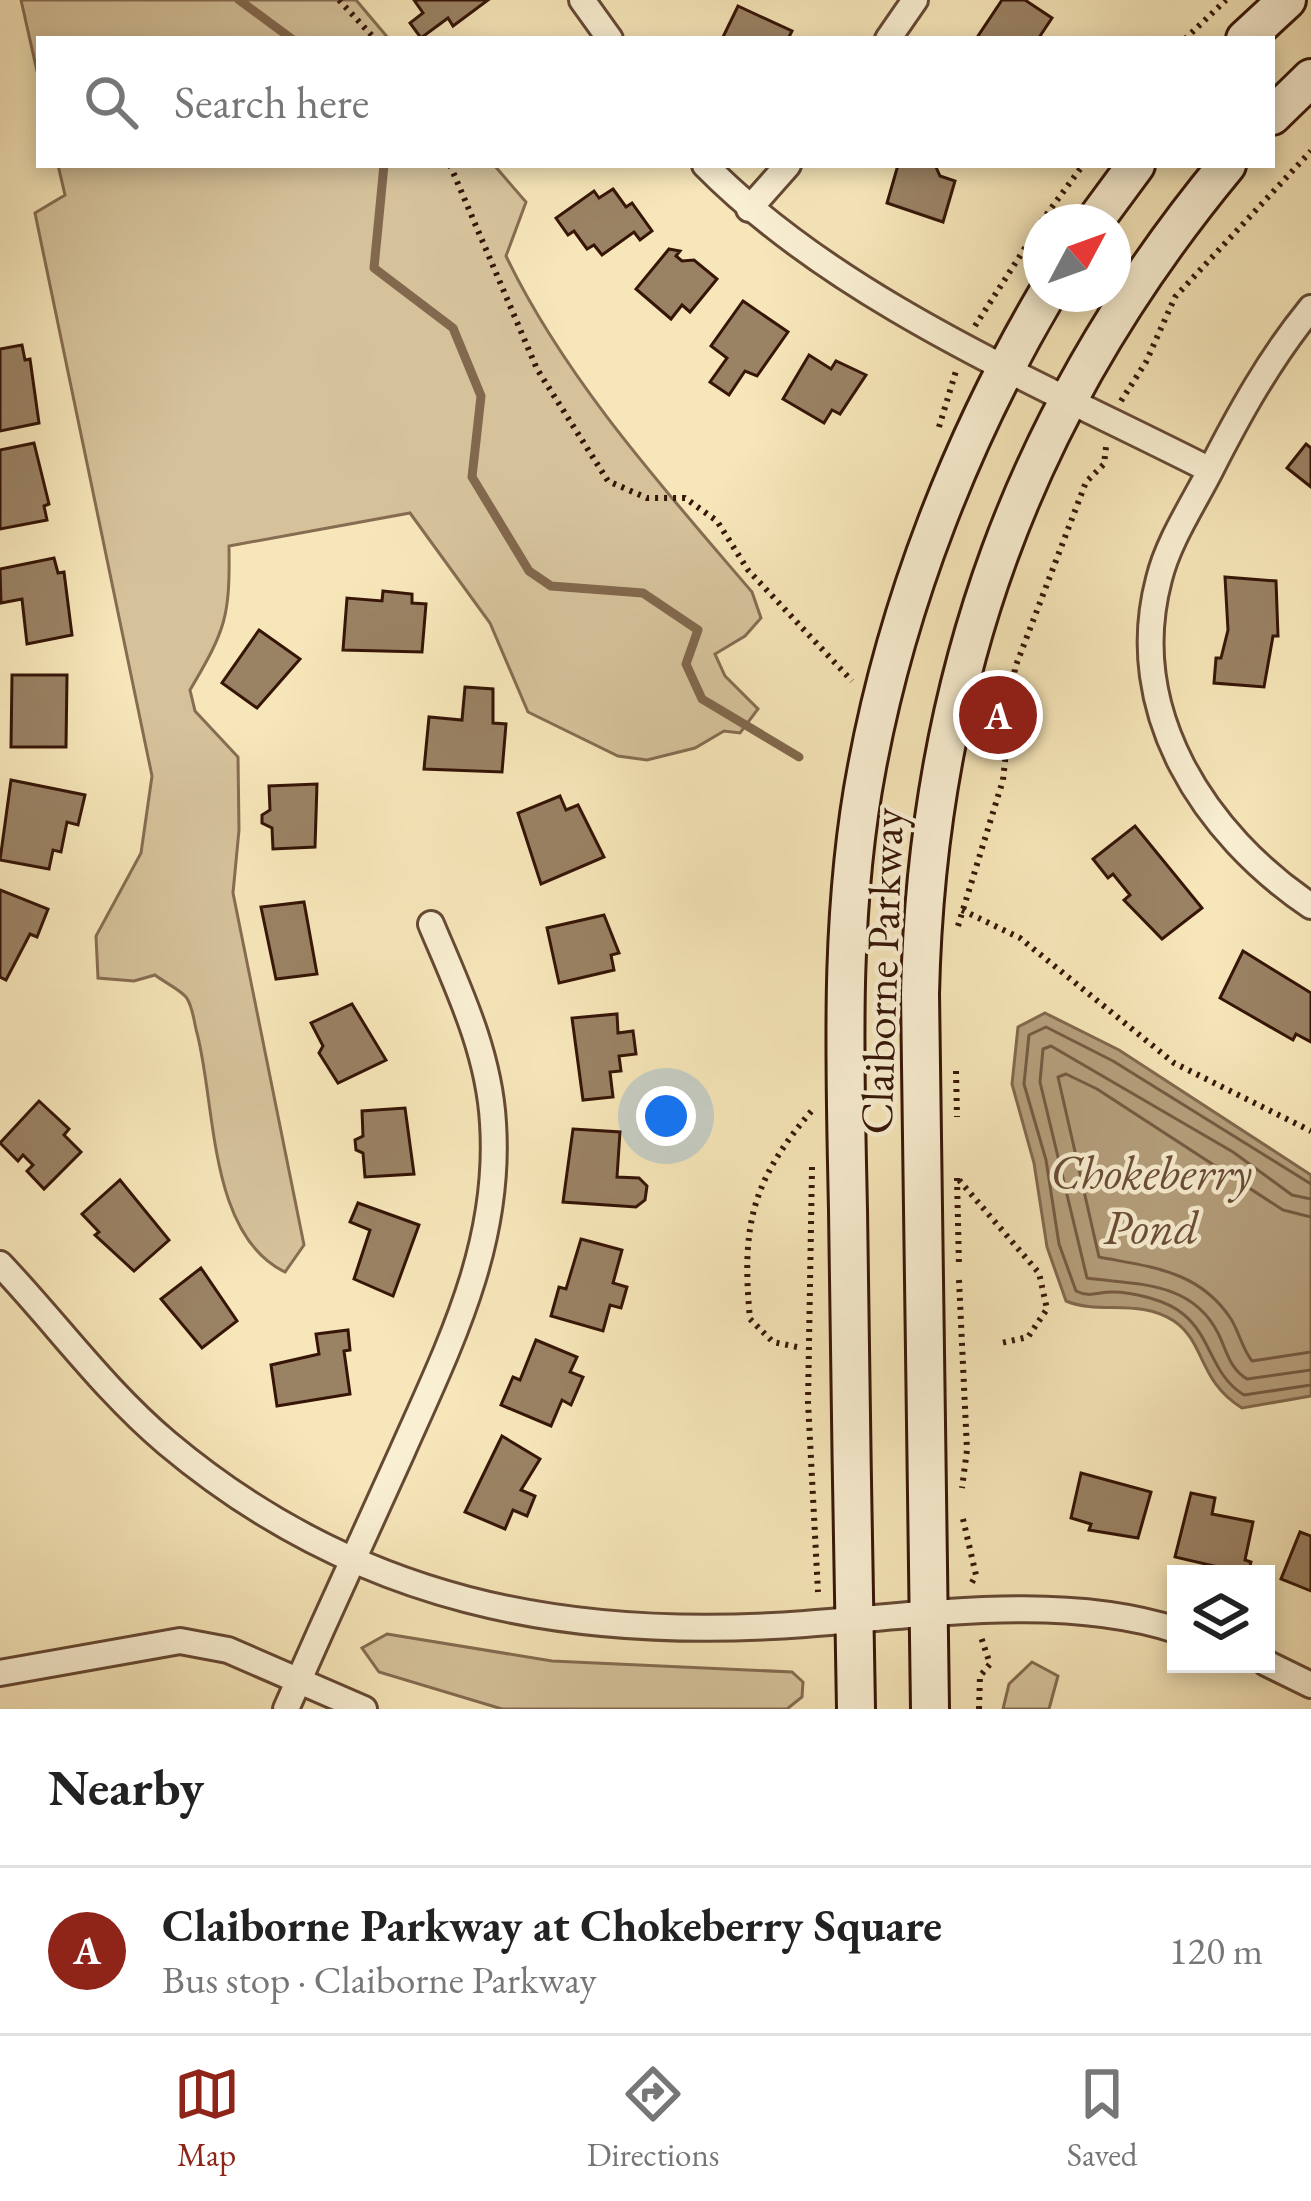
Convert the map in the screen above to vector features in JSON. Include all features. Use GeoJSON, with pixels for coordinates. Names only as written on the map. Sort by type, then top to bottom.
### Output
{"type":"FeatureCollection","features":[{"type":"Feature","properties":{"kind":"main road"},"geometry":{"type":"LineString","coordinates":[[1248,36],[1287,0]]}},
{"type":"Feature","properties":{"kind":"main road"},"geometry":{"type":"LineString","coordinates":[[1275,113],[1311,78]]}},
{"type":"Feature","properties":{"kind":"main road"},"geometry":{"type":"LineString","coordinates":[[1107,204],[1134,168]]}},
{"type":"Feature","properties":{"kind":"main road","name":"Claiborne Parkway"},"geometry":{"type":"LineString","coordinates":[[930,1709],[920,994],[922,894],[935,782],[977,610],[1021,503],[1144,277],[1225,168]]}},
{"type":"Feature","properties":{"kind":"main road","name":"Claiborne Parkway"},"geometry":{"type":"LineString","coordinates":[[856,1709],[845,1021],[855,848],[866,767],[938,518],[1006,364],[1036,312]]}},
{"type":"Feature","properties":{"kind":"street"},"geometry":{"type":"LineString","coordinates":[[582,0],[608,36]]}},
{"type":"Feature","properties":{"kind":"street"},"geometry":{"type":"LineString","coordinates":[[890,36],[915,0]]}},
{"type":"Feature","properties":{"kind":"street"},"geometry":{"type":"LineString","coordinates":[[708,168],[749,209],[827,268],[964,345],[1210,470]]}},
{"type":"Feature","properties":{"kind":"street"},"geometry":{"type":"LineString","coordinates":[[749,209],[785,168]]}},
{"type":"Feature","properties":{"kind":"street"},"geometry":{"type":"LineString","coordinates":[[1311,308],[1271,362],[1210,470],[1159,579],[1149,638],[1154,698],[1180,766],[1248,854],[1311,906]]}},
{"type":"Feature","properties":{"kind":"street"},"geometry":{"type":"LineString","coordinates":[[286,1709],[461,1319],[490,1222],[494,1154],[486,1072],[473,1024],[431,924]]}},
{"type":"Feature","properties":{"kind":"street"},"geometry":{"type":"LineString","coordinates":[[0,1264],[110,1389],[166,1442],[266,1516],[353,1562],[463,1601],[591,1624],[682,1629],[975,1614],[1100,1614],[1167,1628]]}},
{"type":"Feature","properties":{"kind":"street"},"geometry":{"type":"LineString","coordinates":[[0,1673],[180,1641],[227,1650],[364,1709]]}},
{"type":"Feature","properties":{"kind":"street"},"geometry":{"type":"LineString","coordinates":[[1275,1667],[1311,1685]]}},
{"type":"Feature","properties":{"kind":"path"},"geometry":{"type":"LineString","coordinates":[[339,0],[372,36]]}},
{"type":"Feature","properties":{"kind":"path"},"geometry":{"type":"LineString","coordinates":[[1188,36],[1226,0]]}},
{"type":"Feature","properties":{"kind":"path"},"geometry":{"type":"LineString","coordinates":[[958,930],[1003,780],[1015,668],[1068,523],[1086,482],[1104,464],[1112,420],[1174,297],[1311,152]]}},
{"type":"Feature","properties":{"kind":"path"},"geometry":{"type":"LineString","coordinates":[[451,168],[537,369],[608,481],[647,498],[685,498],[718,521],[748,570],[852,681]]}},
{"type":"Feature","properties":{"kind":"path"},"geometry":{"type":"LineString","coordinates":[[1054,204],[1081,168]]}},
{"type":"Feature","properties":{"kind":"path"},"geometry":{"type":"LineString","coordinates":[[964,345],[1023,251]]}},
{"type":"Feature","properties":{"kind":"path"},"geometry":{"type":"LineString","coordinates":[[962,910],[1020,938],[1174,1063],[1311,1131]]}},
{"type":"Feature","properties":{"kind":"path"},"geometry":{"type":"LineString","coordinates":[[956,1066],[956,1133]]}},
{"type":"Feature","properties":{"kind":"path"},"geometry":{"type":"LineString","coordinates":[[797,1346],[773,1342],[749,1319],[746,1278],[757,1190],[774,1155],[816,1106]]}},
{"type":"Feature","properties":{"kind":"path"},"geometry":{"type":"LineString","coordinates":[[955,1162],[967,1450],[961,1496]]}},
{"type":"Feature","properties":{"kind":"path"},"geometry":{"type":"LineString","coordinates":[[957,1177],[1039,1273],[1047,1309],[1028,1336],[1001,1343]]}},
{"type":"Feature","properties":{"kind":"path"},"geometry":{"type":"LineString","coordinates":[[962,1510],[976,1575],[970,1592],[990,1664],[980,1676],[979,1709]]}},
{"type":"Feature","properties":{"kind":"shaded area"},"geometry":{"type":"Polygon","coordinates":[[[21,0],[356,0],[386,36],[36,36],[36,67],[21,0]]]}},
{"type":"Feature","properties":{"kind":"shaded area"},"geometry":{"type":"Polygon","coordinates":[[[59,168],[497,168],[526,202],[506,256],[530,302],[618,431],[752,592],[761,618],[745,636],[715,654],[725,676],[758,709],[740,733],[724,731],[695,748],[647,760],[618,756],[528,712],[490,623],[410,513],[229,546],[223,622],[190,690],[195,711],[238,757],[239,830],[233,893],[304,1245],[285,1272],[260,1254],[241,1229],[228,1199],[186,997],[155,975],[134,981],[98,978],[96,936],[141,853],[152,776],[35,213],[65,195],[59,168]]]}},
{"type":"Feature","properties":{"kind":"shaded area"},"geometry":{"type":"Polygon","coordinates":[[[387,1634],[552,1661],[792,1672],[803,1682],[802,1697],[787,1709],[502,1709],[379,1672],[362,1648],[387,1634]]]}},
{"type":"Feature","properties":{"kind":"shaded area"},"geometry":{"type":"Polygon","coordinates":[[[1032,1662],[1058,1676],[1049,1709],[1003,1709],[1009,1684],[1032,1662]]]}},
{"type":"Feature","properties":{"kind":"water","name":"Chokeberry Pond"},"geometry":{"type":"Polygon","coordinates":[[[1045,1013],[1119,1050],[1311,1175],[1311,1396],[1242,1408],[1217,1386],[1192,1340],[1174,1321],[1147,1310],[1066,1301],[1047,1247],[1034,1163],[1012,1084],[1018,1027],[1045,1013]]]}},
{"type":"Feature","properties":{"kind":"building"},"geometry":{"type":"Polygon","coordinates":[[[414,0],[488,0],[453,26],[448,18],[420,36],[410,23],[423,13],[414,0]]]}},
{"type":"Feature","properties":{"kind":"building"},"geometry":{"type":"Polygon","coordinates":[[[1002,0],[1025,0],[1052,18],[1040,36],[978,36],[1002,0]]]}},
{"type":"Feature","properties":{"kind":"building"},"geometry":{"type":"Polygon","coordinates":[[[738,6],[792,31],[790,36],[723,36],[738,6]]]}},
{"type":"Feature","properties":{"kind":"building"},"geometry":{"type":"Polygon","coordinates":[[[897,168],[936,168],[940,176],[955,181],[943,222],[887,203],[897,168]]]}},
{"type":"Feature","properties":{"kind":"building"},"geometry":{"type":"Polygon","coordinates":[[[613,189],[626,207],[632,203],[652,231],[640,240],[634,232],[602,255],[594,245],[587,249],[574,231],[568,235],[556,218],[594,191],[599,198],[613,189]]]}},
{"type":"Feature","properties":{"kind":"building"},"geometry":{"type":"Polygon","coordinates":[[[669,249],[680,251],[676,256],[682,261],[694,260],[717,279],[690,312],[682,305],[671,319],[636,289],[669,249]]]}},
{"type":"Feature","properties":{"kind":"building"},"geometry":{"type":"Polygon","coordinates":[[[743,301],[788,332],[757,376],[745,371],[729,395],[710,382],[727,358],[711,346],[743,301]]]}},
{"type":"Feature","properties":{"kind":"building"},"geometry":{"type":"Polygon","coordinates":[[[22,345],[25,360],[30,359],[39,423],[0,431],[0,349],[22,345]]]}},
{"type":"Feature","properties":{"kind":"building"},"geometry":{"type":"Polygon","coordinates":[[[809,355],[831,369],[836,361],[866,375],[840,414],[832,410],[824,423],[783,399],[809,355]]]}},
{"type":"Feature","properties":{"kind":"building"},"geometry":{"type":"Polygon","coordinates":[[[34,443],[49,504],[44,506],[47,520],[0,529],[0,450],[34,443]]]}},
{"type":"Feature","properties":{"kind":"building"},"geometry":{"type":"Polygon","coordinates":[[[1306,444],[1311,448],[1311,487],[1287,468],[1306,444]]]}},
{"type":"Feature","properties":{"kind":"building"},"geometry":{"type":"Polygon","coordinates":[[[54,558],[58,573],[64,572],[72,635],[27,644],[22,599],[1,603],[0,569],[54,558]]]}},
{"type":"Feature","properties":{"kind":"building"},"geometry":{"type":"Polygon","coordinates":[[[1225,577],[1276,581],[1278,636],[1273,636],[1264,687],[1214,683],[1216,658],[1221,658],[1228,630],[1225,577]]]}},
{"type":"Feature","properties":{"kind":"building"},"geometry":{"type":"Polygon","coordinates":[[[383,591],[412,594],[412,603],[426,604],[422,652],[343,650],[347,598],[382,601],[383,591]]]}},
{"type":"Feature","properties":{"kind":"building"},"geometry":{"type":"Polygon","coordinates":[[[259,630],[300,659],[257,708],[222,683],[259,630]]]}},
{"type":"Feature","properties":{"kind":"building"},"geometry":{"type":"Polygon","coordinates":[[[12,675],[67,675],[66,747],[11,747],[12,675]]]}},
{"type":"Feature","properties":{"kind":"building"},"geometry":{"type":"Polygon","coordinates":[[[465,687],[493,689],[493,723],[506,724],[502,772],[424,769],[429,717],[462,720],[465,687]]]}},
{"type":"Feature","properties":{"kind":"building"},"geometry":{"type":"Polygon","coordinates":[[[11,780],[85,795],[78,825],[67,822],[61,852],[53,850],[49,869],[0,860],[11,780]]]}},
{"type":"Feature","properties":{"kind":"building"},"geometry":{"type":"Polygon","coordinates":[[[317,784],[315,847],[273,849],[272,828],[262,823],[262,815],[270,810],[269,786],[317,784]]]}},
{"type":"Feature","properties":{"kind":"building"},"geometry":{"type":"Polygon","coordinates":[[[560,796],[566,810],[578,805],[604,857],[541,884],[518,813],[560,796]]]}},
{"type":"Feature","properties":{"kind":"building"},"geometry":{"type":"Polygon","coordinates":[[[1135,826],[1202,908],[1162,939],[1124,900],[1130,895],[1113,874],[1108,878],[1093,859],[1135,826]]]}},
{"type":"Feature","properties":{"kind":"building"},"geometry":{"type":"Polygon","coordinates":[[[0,890],[48,909],[37,937],[30,934],[6,980],[0,977],[0,890]]]}},
{"type":"Feature","properties":{"kind":"building"},"geometry":{"type":"Polygon","coordinates":[[[304,902],[317,974],[276,979],[261,907],[304,902]]]}},
{"type":"Feature","properties":{"kind":"building"},"geometry":{"type":"Polygon","coordinates":[[[604,915],[619,953],[611,955],[614,970],[559,983],[547,928],[604,915]]]}},
{"type":"Feature","properties":{"kind":"building"},"geometry":{"type":"Polygon","coordinates":[[[1243,951],[1311,993],[1311,1042],[1296,1034],[1293,1040],[1220,998],[1243,951]]]}},
{"type":"Feature","properties":{"kind":"building"},"geometry":{"type":"Polygon","coordinates":[[[352,1004],[386,1060],[338,1083],[319,1053],[323,1046],[311,1023],[352,1004]]]}},
{"type":"Feature","properties":{"kind":"building"},"geometry":{"type":"Polygon","coordinates":[[[617,1014],[618,1033],[633,1031],[636,1054],[619,1056],[621,1071],[610,1072],[613,1097],[583,1100],[572,1018],[617,1014]]]}},
{"type":"Feature","properties":{"kind":"building"},"geometry":{"type":"Polygon","coordinates":[[[39,1101],[69,1129],[64,1135],[81,1152],[44,1189],[27,1171],[33,1165],[23,1155],[18,1161],[0,1143],[39,1101]]]}},
{"type":"Feature","properties":{"kind":"building"},"geometry":{"type":"Polygon","coordinates":[[[405,1108],[414,1174],[365,1177],[363,1153],[356,1150],[355,1140],[363,1136],[362,1111],[405,1108]]]}},
{"type":"Feature","properties":{"kind":"building"},"geometry":{"type":"Polygon","coordinates":[[[573,1129],[620,1132],[617,1177],[639,1178],[647,1186],[645,1200],[636,1207],[563,1202],[573,1129]]]}},
{"type":"Feature","properties":{"kind":"building"},"geometry":{"type":"Polygon","coordinates":[[[120,1180],[169,1240],[134,1271],[95,1235],[99,1232],[82,1214],[120,1180]]]}},
{"type":"Feature","properties":{"kind":"building"},"geometry":{"type":"Polygon","coordinates":[[[358,1203],[419,1225],[393,1296],[354,1279],[370,1230],[350,1222],[358,1203]]]}},
{"type":"Feature","properties":{"kind":"building"},"geometry":{"type":"Polygon","coordinates":[[[581,1239],[622,1250],[613,1283],[627,1287],[621,1308],[610,1305],[603,1331],[551,1316],[559,1287],[566,1289],[581,1239]]]}},
{"type":"Feature","properties":{"kind":"building"},"geometry":{"type":"Polygon","coordinates":[[[201,1268],[237,1321],[202,1348],[161,1299],[201,1268]]]}},
{"type":"Feature","properties":{"kind":"building"},"geometry":{"type":"Polygon","coordinates":[[[348,1330],[350,1350],[344,1351],[350,1394],[277,1406],[271,1365],[319,1354],[316,1334],[348,1330]]]}},
{"type":"Feature","properties":{"kind":"building"},"geometry":{"type":"Polygon","coordinates":[[[536,1340],[577,1357],[570,1372],[583,1377],[571,1405],[562,1400],[551,1426],[501,1405],[513,1377],[520,1380],[536,1340]]]}},
{"type":"Feature","properties":{"kind":"building"},"geometry":{"type":"Polygon","coordinates":[[[502,1436],[540,1459],[521,1490],[535,1496],[527,1516],[513,1510],[505,1529],[465,1512],[502,1436]]]}},
{"type":"Feature","properties":{"kind":"building"},"geometry":{"type":"Polygon","coordinates":[[[1081,1473],[1151,1492],[1138,1538],[1089,1530],[1091,1524],[1071,1518],[1081,1473]]]}},
{"type":"Feature","properties":{"kind":"building"},"geometry":{"type":"Polygon","coordinates":[[[1191,1493],[1215,1498],[1212,1514],[1253,1522],[1245,1560],[1250,1565],[1209,1565],[1175,1557],[1191,1493]]]}},
{"type":"Feature","properties":{"kind":"building"},"geometry":{"type":"Polygon","coordinates":[[[1300,1532],[1311,1536],[1311,1591],[1281,1579],[1300,1532]]]}},
{"type":"Feature","properties":{"kind":"waterway"},"geometry":{"type":"LineString","coordinates":[[239,0],[288,36]]}},
{"type":"Feature","properties":{"kind":"waterway"},"geometry":{"type":"LineString","coordinates":[[384,168],[374,268],[453,328],[481,396],[472,477],[529,571],[551,586],[643,593],[698,630],[686,664],[702,699],[799,757]]}},
{"type":"Feature","properties":{"kind":"place","name":"Claiborne Parkway at Chokeberry Square"},"geometry":{"type":"Point","coordinates":[998,715]}}]}
